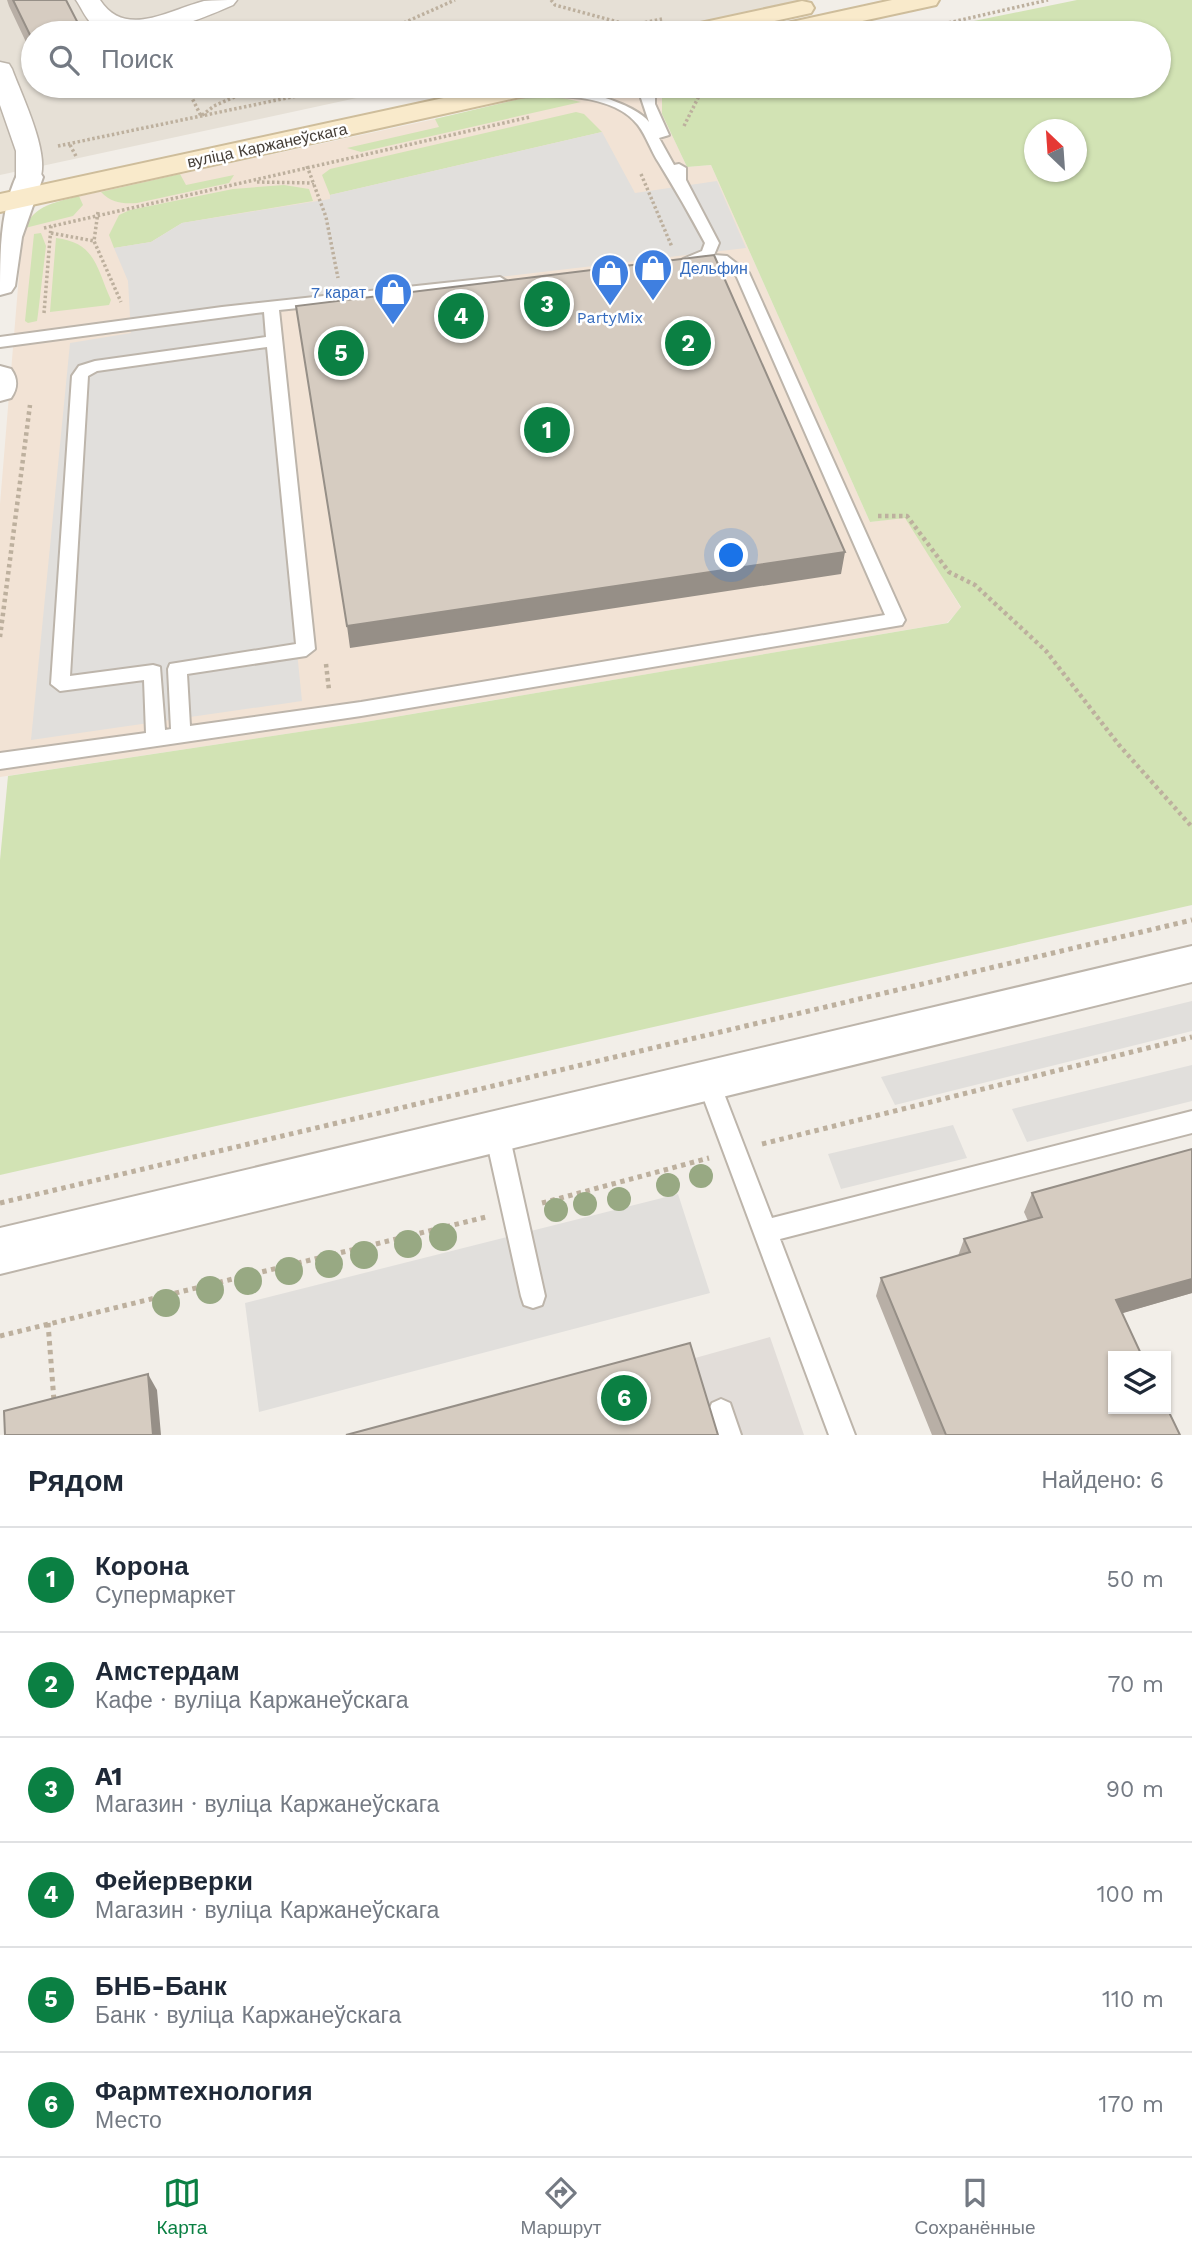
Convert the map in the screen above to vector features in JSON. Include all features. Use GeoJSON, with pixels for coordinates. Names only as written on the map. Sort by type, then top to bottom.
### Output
{"type":"FeatureCollection","features":[{"type":"Feature","properties":{"kind":"main road"},"geometry":{"type":"LineString","coordinates":[[741,21],[838,0]]}},
{"type":"Feature","properties":{"kind":"main road"},"geometry":{"type":"LineString","coordinates":[[829,21],[927,0]]}},
{"type":"Feature","properties":{"kind":"main road","name":"вуліца Каржанеўскага"},"geometry":{"type":"LineString","coordinates":[[13,190],[396,98]]}},
{"type":"Feature","properties":{"kind":"main road","name":"вуліца Каржанеўскага"},"geometry":{"type":"LineString","coordinates":[[13,190],[475,98]]}},
{"type":"Feature","properties":{"kind":"street"},"geometry":{"type":"LineString","coordinates":[[88,0],[99,18],[106,21]]}},
{"type":"Feature","properties":{"kind":"street"},"geometry":{"type":"LineString","coordinates":[[166,21],[201,12],[225,0]]}},
{"type":"Feature","properties":{"kind":"street"},"geometry":{"type":"LineString","coordinates":[[0,286],[13,190],[29,151],[3,84]]}},
{"type":"Feature","properties":{"kind":"street"},"geometry":{"type":"LineString","coordinates":[[0,376],[0,391]]}},
{"type":"Feature","properties":{"kind":"street"},"geometry":{"type":"LineString","coordinates":[[0,1251],[707,1078],[1192,964]]}},
{"type":"Feature","properties":{"kind":"lane"},"geometry":{"type":"LineString","coordinates":[[593,98],[624,107],[642,121],[667,169],[679,180],[712,243],[708,253],[700,258]]}},
{"type":"Feature","properties":{"kind":"lane"},"geometry":{"type":"LineString","coordinates":[[649,98],[650,108],[679,167],[679,180]]}},
{"type":"Feature","properties":{"kind":"lane"},"geometry":{"type":"LineString","coordinates":[[0,761],[361,709],[896,620],[848,518],[741,273],[722,259],[675,255]]}},
{"type":"Feature","properties":{"kind":"lane"},"geometry":{"type":"LineString","coordinates":[[0,342],[271,307],[510,281]]}},
{"type":"Feature","properties":{"kind":"lane"},"geometry":{"type":"LineString","coordinates":[[181,735],[177,669],[306,649],[271,307]]}},
{"type":"Feature","properties":{"kind":"lane"},"geometry":{"type":"LineString","coordinates":[[156,738],[153,673],[60,684],[80,376],[85,369],[95,366],[275,341]]}},
{"type":"Feature","properties":{"kind":"lane"},"geometry":{"type":"LineString","coordinates":[[707,1078],[842,1435]]}},
{"type":"Feature","properties":{"kind":"lane"},"geometry":{"type":"LineString","coordinates":[[765,1231],[1192,1122]]}},
{"type":"Feature","properties":{"kind":"lane"},"geometry":{"type":"LineString","coordinates":[[496,1129],[533,1296]]}},
{"type":"Feature","properties":{"kind":"path"},"geometry":{"type":"LineString","coordinates":[[408,21],[454,0]]}},
{"type":"Feature","properties":{"kind":"path"},"geometry":{"type":"LineString","coordinates":[[551,0],[555,5],[612,21]]}},
{"type":"Feature","properties":{"kind":"path"},"geometry":{"type":"LineString","coordinates":[[1028,0],[1032,3]]}},
{"type":"Feature","properties":{"kind":"path"},"geometry":{"type":"LineString","coordinates":[[954,21],[1048,0]]}},
{"type":"Feature","properties":{"kind":"path"},"geometry":{"type":"LineString","coordinates":[[192,98],[201,116]]}},
{"type":"Feature","properties":{"kind":"path"},"geometry":{"type":"LineString","coordinates":[[201,116],[214,106],[232,98]]}},
{"type":"Feature","properties":{"kind":"path"},"geometry":{"type":"LineString","coordinates":[[77,158],[70,145],[287,98]]}},
{"type":"Feature","properties":{"kind":"path"},"geometry":{"type":"LineString","coordinates":[[42,229],[531,117]]}},
{"type":"Feature","properties":{"kind":"path"},"geometry":{"type":"LineString","coordinates":[[305,161],[326,217],[340,289]]}},
{"type":"Feature","properties":{"kind":"path"},"geometry":{"type":"LineString","coordinates":[[638,167],[675,255]]}},
{"type":"Feature","properties":{"kind":"path"},"geometry":{"type":"LineString","coordinates":[[249,182],[314,183]]}},
{"type":"Feature","properties":{"kind":"path"},"geometry":{"type":"LineString","coordinates":[[99,215],[94,241],[120,298]]}},
{"type":"Feature","properties":{"kind":"path"},"geometry":{"type":"LineString","coordinates":[[43,323],[51,226]]}},
{"type":"Feature","properties":{"kind":"path"},"geometry":{"type":"LineString","coordinates":[[51,233],[94,241]]}},
{"type":"Feature","properties":{"kind":"path"},"geometry":{"type":"LineString","coordinates":[[0,637],[32,393]]}},
{"type":"Feature","properties":{"kind":"path"},"geometry":{"type":"LineString","coordinates":[[848,518],[907,516],[949,572],[975,585],[1046,650],[1119,744],[1192,827]]}},
{"type":"Feature","properties":{"kind":"path"},"geometry":{"type":"LineString","coordinates":[[326,662],[331,703]]}},
{"type":"Feature","properties":{"kind":"path"},"geometry":{"type":"LineString","coordinates":[[0,1203],[1192,920]]}},
{"type":"Feature","properties":{"kind":"path"},"geometry":{"type":"LineString","coordinates":[[0,1336],[514,1210],[734,1151],[1192,1037]]}},
{"type":"Feature","properties":{"kind":"path"},"geometry":{"type":"LineString","coordinates":[[48,1323],[55,1416]]}},
{"type":"Feature","properties":{"kind":"shaded area"},"geometry":{"type":"Polygon","coordinates":[[[0,0],[808,0],[711,21],[21,21],[21,98],[356,98],[0,175],[0,0]]]}},
{"type":"Feature","properties":{"kind":"shaded area"},"geometry":{"type":"Polygon","coordinates":[[[532,98],[663,98],[662,114],[687,167],[711,165],[870,522],[906,517],[961,608],[947,623],[365,722],[0,777],[0,504],[22,239],[29,217],[47,205],[532,98]]]}},
{"type":"Feature","properties":{"kind":"shaded area"},"geometry":{"type":"Polygon","coordinates":[[[602,132],[635,193],[717,181],[746,248],[262,305],[302,701],[31,740],[70,343],[131,333],[128,281],[114,248],[151,242],[182,223],[330,199],[330,195],[602,132]]]}},
{"type":"Feature","properties":{"kind":"shaded area"},"geometry":{"type":"Polygon","coordinates":[[[1192,1001],[1192,1031],[895,1105],[881,1077],[1192,1001]]]}},
{"type":"Feature","properties":{"kind":"shaded area"},"geometry":{"type":"Polygon","coordinates":[[[1192,1065],[1192,1101],[1027,1142],[1012,1109],[1192,1065]]]}},
{"type":"Feature","properties":{"kind":"shaded area"},"geometry":{"type":"Polygon","coordinates":[[[953,1125],[967,1158],[841,1189],[828,1154],[953,1125]]]}},
{"type":"Feature","properties":{"kind":"shaded area"},"geometry":{"type":"Polygon","coordinates":[[[678,1194],[710,1293],[259,1412],[245,1303],[678,1194]]]}},
{"type":"Feature","properties":{"kind":"shaded area"},"geometry":{"type":"Polygon","coordinates":[[[770,1337],[804,1435],[409,1435],[688,1360],[770,1337]]]}},
{"type":"Feature","properties":{"kind":"green space"},"geometry":{"type":"Polygon","coordinates":[[[1077,0],[1192,0],[1192,905],[0,1175],[0,860],[8,776],[365,722],[948,623],[961,607],[905,518],[870,522],[711,165],[687,167],[662,114],[662,98],[1171,98],[1171,21],[974,21],[1077,0]]]}},
{"type":"Feature","properties":{"kind":"green space"},"geometry":{"type":"Polygon","coordinates":[[[524,98],[563,98],[581,102],[361,152],[347,148],[439,127],[435,119],[524,98]]]}},
{"type":"Feature","properties":{"kind":"green space"},"geometry":{"type":"Polygon","coordinates":[[[576,112],[584,114],[602,132],[330,195],[322,175],[330,169],[576,112]]]}},
{"type":"Feature","properties":{"kind":"green space"},"geometry":{"type":"Polygon","coordinates":[[[180,174],[186,185],[234,175],[229,183],[137,203],[118,202],[101,192],[180,174]]]}},
{"type":"Feature","properties":{"kind":"green space"},"geometry":{"type":"Polygon","coordinates":[[[284,185],[309,189],[313,201],[182,223],[151,242],[114,248],[109,235],[119,215],[130,210],[233,189],[284,185]]]}},
{"type":"Feature","properties":{"kind":"green space"},"geometry":{"type":"Polygon","coordinates":[[[79,196],[83,205],[73,216],[25,228],[40,209],[79,196]]]}},
{"type":"Feature","properties":{"kind":"green space"},"geometry":{"type":"Polygon","coordinates":[[[41,233],[46,246],[37,321],[28,323],[25,321],[34,234],[41,233]]]}},
{"type":"Feature","properties":{"kind":"green space"},"geometry":{"type":"Polygon","coordinates":[[[56,238],[79,245],[93,258],[111,300],[109,305],[50,312],[56,238]]]}},
{"type":"Feature","properties":{"kind":"building"},"geometry":{"type":"Polygon","coordinates":[[[13,0],[66,0],[77,21],[23,21],[13,0]]]}},
{"type":"Feature","properties":{"kind":"building"},"geometry":{"type":"Polygon","coordinates":[[[714,255],[845,552],[347,626],[296,306],[714,255]]]}},
{"type":"Feature","properties":{"kind":"building"},"geometry":{"type":"Polygon","coordinates":[[[1192,1149],[1192,1279],[1116,1300],[1140,1351],[1108,1351],[1108,1414],[1170,1414],[1180,1435],[946,1435],[881,1278],[970,1252],[964,1239],[1042,1217],[1032,1193],[1192,1149]]]}},
{"type":"Feature","properties":{"kind":"building"},"geometry":{"type":"Polygon","coordinates":[[[690,1343],[718,1435],[346,1435],[690,1343]]]}},
{"type":"Feature","properties":{"kind":"building"},"geometry":{"type":"Polygon","coordinates":[[[148,1374],[153,1435],[5,1435],[4,1411],[148,1374]]]}},
{"type":"Feature","properties":{"kind":"place","name":"Дельфин"},"geometry":{"type":"Point","coordinates":[653,302]}},
{"type":"Feature","properties":{"kind":"place","name":"A1"},"geometry":{"type":"Point","coordinates":[547,304]}},
{"type":"Feature","properties":{"kind":"place","name":"PartyMix"},"geometry":{"type":"Point","coordinates":[610,307]}},
{"type":"Feature","properties":{"kind":"place","name":"Фейерверки"},"geometry":{"type":"Point","coordinates":[461,316]}},
{"type":"Feature","properties":{"kind":"place","name":"7 карат"},"geometry":{"type":"Point","coordinates":[393,326]}},
{"type":"Feature","properties":{"kind":"place","name":"Амстердам"},"geometry":{"type":"Point","coordinates":[688,343]}},
{"type":"Feature","properties":{"kind":"place","name":"БНБ-Банк"},"geometry":{"type":"Point","coordinates":[341,353]}},
{"type":"Feature","properties":{"kind":"place","name":"Корона"},"geometry":{"type":"Point","coordinates":[547,430]}},
{"type":"Feature","properties":{"kind":"place","name":"Фармтехнология"},"geometry":{"type":"Point","coordinates":[624,1398]}}]}
